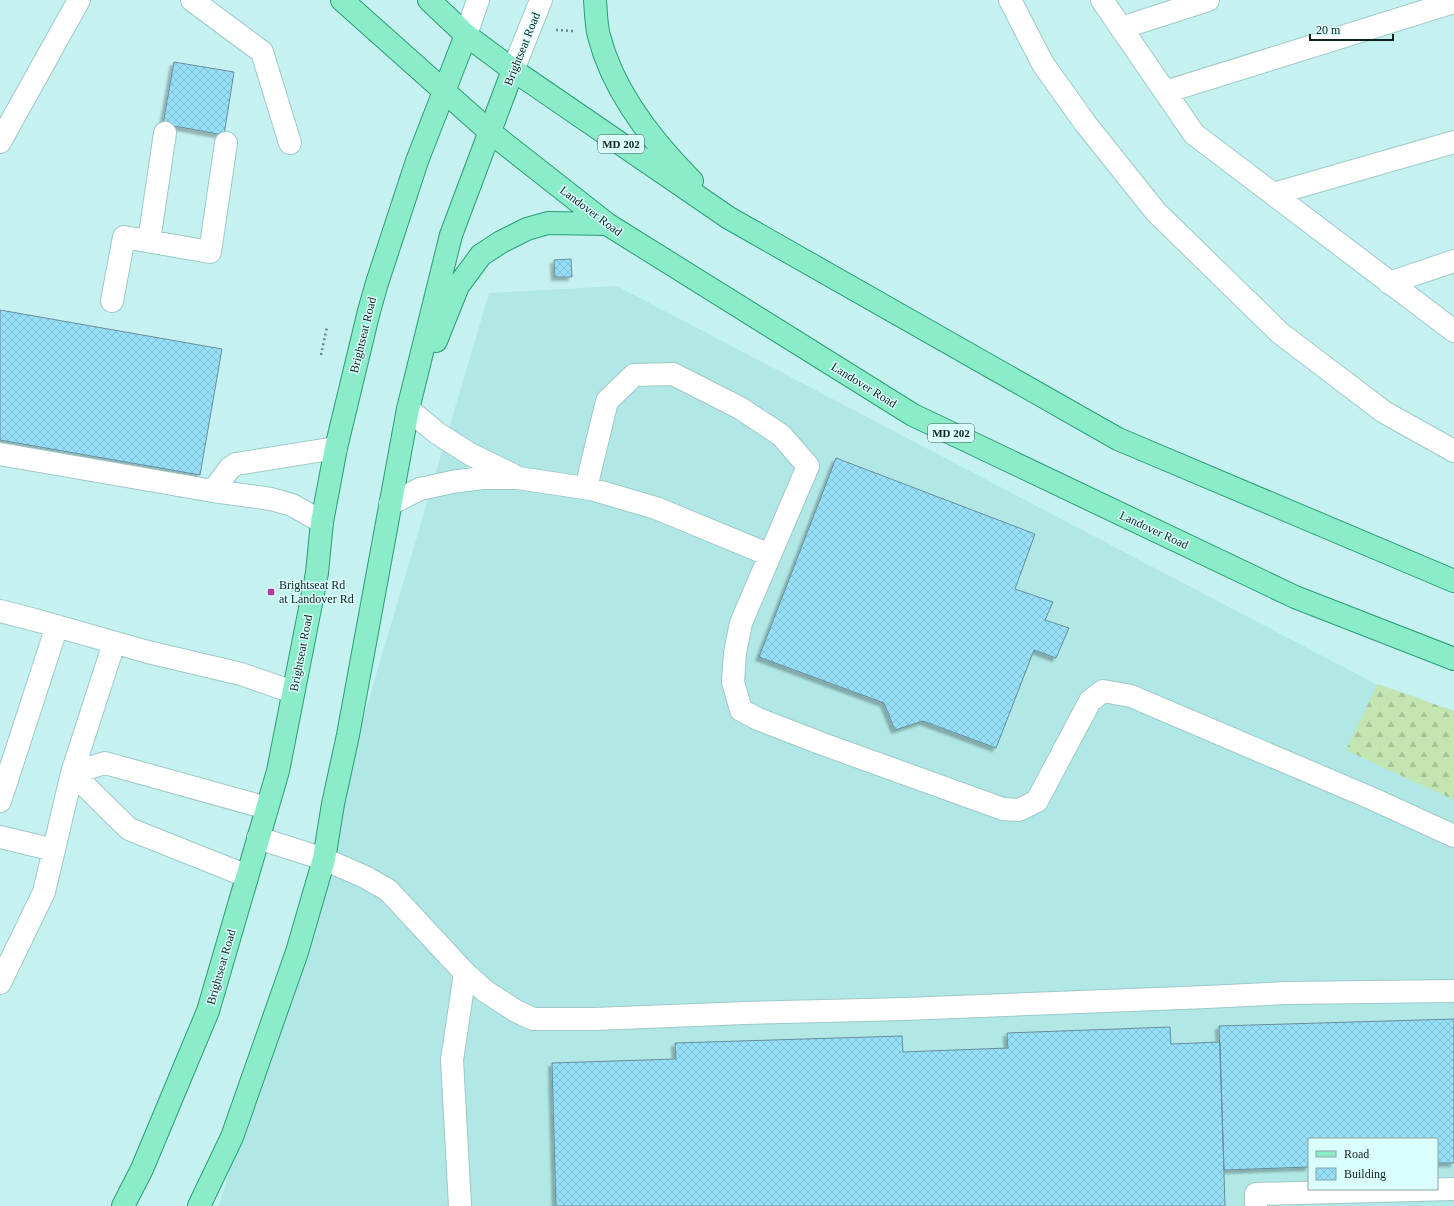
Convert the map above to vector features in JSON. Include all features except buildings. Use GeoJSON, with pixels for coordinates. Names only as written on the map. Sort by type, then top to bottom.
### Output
{"type":"FeatureCollection","features":[{"type":"Feature","properties":{"kind":"main road","name":"Landover Road"},"geometry":{"type":"LineString","coordinates":[[342,0],[490,132],[607,224],[913,415],[1295,597],[1454,659]]}},
{"type":"Feature","properties":{"kind":"main road","name":"MD 202"},"geometry":{"type":"LineString","coordinates":[[429,0],[466,35],[513,70],[730,218],[1118,439],[1454,581]]}},
{"type":"Feature","properties":{"kind":"main road"},"geometry":{"type":"LineString","coordinates":[[595,0],[599,36],[612,71],[637,117],[674,163],[730,218]]}},
{"type":"Feature","properties":{"kind":"main road","name":"Brightseat Road"},"geometry":{"type":"LineString","coordinates":[[123,1206],[142,1169],[208,1011],[278,771],[317,573],[322,522],[336,448],[377,283],[417,161],[466,35]]}},
{"type":"Feature","properties":{"kind":"main road","name":"Brightseat Road"},"geometry":{"type":"LineString","coordinates":[[199,1206],[232,1137],[297,952],[324,859],[333,804],[348,735],[408,409],[451,235],[513,70]]}},
{"type":"Feature","properties":{"kind":"main road"},"geometry":{"type":"LineString","coordinates":[[408,409],[458,286],[481,255],[501,242],[527,229],[548,223],[607,224]]}},
{"type":"Feature","properties":{"kind":"street"},"geometry":{"type":"LineString","coordinates":[[0,142],[79,0]]}},
{"type":"Feature","properties":{"kind":"street"},"geometry":{"type":"LineString","coordinates":[[192,0],[262,52],[290,143]]}},
{"type":"Feature","properties":{"kind":"street","name":"Brightseat Road"},"geometry":{"type":"LineString","coordinates":[[466,35],[478,0]]}},
{"type":"Feature","properties":{"kind":"street","name":"Brightseat Road"},"geometry":{"type":"LineString","coordinates":[[513,70],[541,0]]}},
{"type":"Feature","properties":{"kind":"street"},"geometry":{"type":"LineString","coordinates":[[1010,0],[1048,70],[1085,123],[1156,212],[1280,333],[1384,412],[1454,451]]}},
{"type":"Feature","properties":{"kind":"street"},"geometry":{"type":"LineString","coordinates":[[1102,0],[1194,134],[1454,331]]}},
{"type":"Feature","properties":{"kind":"street"},"geometry":{"type":"LineString","coordinates":[[1121,28],[1208,0]]}},
{"type":"Feature","properties":{"kind":"street"},"geometry":{"type":"LineString","coordinates":[[1165,92],[1454,2]]}},
{"type":"Feature","properties":{"kind":"street"},"geometry":{"type":"LineString","coordinates":[[150,241],[165,133]]}},
{"type":"Feature","properties":{"kind":"street"},"geometry":{"type":"LineString","coordinates":[[1273,194],[1454,142]]}},
{"type":"Feature","properties":{"kind":"street"},"geometry":{"type":"LineString","coordinates":[[112,301],[124,238],[150,241],[210,252],[226,143]]}},
{"type":"Feature","properties":{"kind":"street"},"geometry":{"type":"LineString","coordinates":[[1389,282],[1454,261]]}},
{"type":"Feature","properties":{"kind":"street"},"geometry":{"type":"LineString","coordinates":[[586,488],[607,401],[634,375],[673,374],[740,408],[780,435],[808,466],[741,623],[735,653],[733,682],[741,710],[758,719],[980,802],[1003,809],[1019,810],[1037,801],[1090,700],[1103,691],[1132,696],[1373,799],[1454,836]]}},
{"type":"Feature","properties":{"kind":"street"},"geometry":{"type":"LineString","coordinates":[[408,409],[437,433],[470,454],[518,478]]}},
{"type":"Feature","properties":{"kind":"street"},"geometry":{"type":"LineString","coordinates":[[213,491],[230,468],[236,464],[336,448]]}},
{"type":"Feature","properties":{"kind":"street"},"geometry":{"type":"LineString","coordinates":[[0,454],[213,491],[272,499],[292,505],[322,522]]}},
{"type":"Feature","properties":{"kind":"street"},"geometry":{"type":"LineString","coordinates":[[390,504],[420,489],[452,482],[482,478],[518,478],[586,488],[656,508],[770,555]]}},
{"type":"Feature","properties":{"kind":"street"},"geometry":{"type":"LineString","coordinates":[[0,611],[148,652],[241,674],[293,692]]}},
{"type":"Feature","properties":{"kind":"street"},"geometry":{"type":"LineString","coordinates":[[0,801],[57,626]]}},
{"type":"Feature","properties":{"kind":"street"},"geometry":{"type":"LineString","coordinates":[[0,983],[44,892],[72,773],[114,643]]}},
{"type":"Feature","properties":{"kind":"street"},"geometry":{"type":"LineString","coordinates":[[72,773],[105,763],[267,808]]}},
{"type":"Feature","properties":{"kind":"street"},"geometry":{"type":"LineString","coordinates":[[72,773],[128,829],[247,876]]}},
{"type":"Feature","properties":{"kind":"street"},"geometry":{"type":"LineString","coordinates":[[0,837],[54,850]]}},
{"type":"Feature","properties":{"kind":"street"},"geometry":{"type":"LineString","coordinates":[[258,838],[324,859],[365,877],[388,890],[465,973],[485,992],[516,1011],[533,1019],[595,1019],[745,1013],[905,1010],[1285,993],[1454,991]]}},
{"type":"Feature","properties":{"kind":"street"},"geometry":{"type":"LineString","coordinates":[[460,1206],[452,1060],[465,973]]}},
{"type":"Feature","properties":{"kind":"street"},"geometry":{"type":"LineString","coordinates":[[1438,1189],[1454,1189]]}},
{"type":"Feature","properties":{"kind":"street"},"geometry":{"type":"LineString","coordinates":[[1256,1206],[1256,1194],[1414,1190]]}},
{"type":"Feature","properties":{"kind":"path"},"geometry":{"type":"LineString","coordinates":[[321,355],[327,327]]}},
{"type":"Feature","properties":{"kind":"shaded area"},"geometry":{"type":"Polygon","coordinates":[[[617,286],[1454,725],[1454,1206],[219,1206],[489,293],[617,286]]]}},
{"type":"Feature","properties":{"kind":"green space"},"geometry":{"type":"Polygon","coordinates":[[[1378,684],[1454,711],[1454,800],[1346,750],[1378,684]]]}},
{"type":"Feature","properties":{"kind":"place","name":"Brightseat Rd at Landover Rd"},"geometry":{"type":"Point","coordinates":[271,592]}}]}
